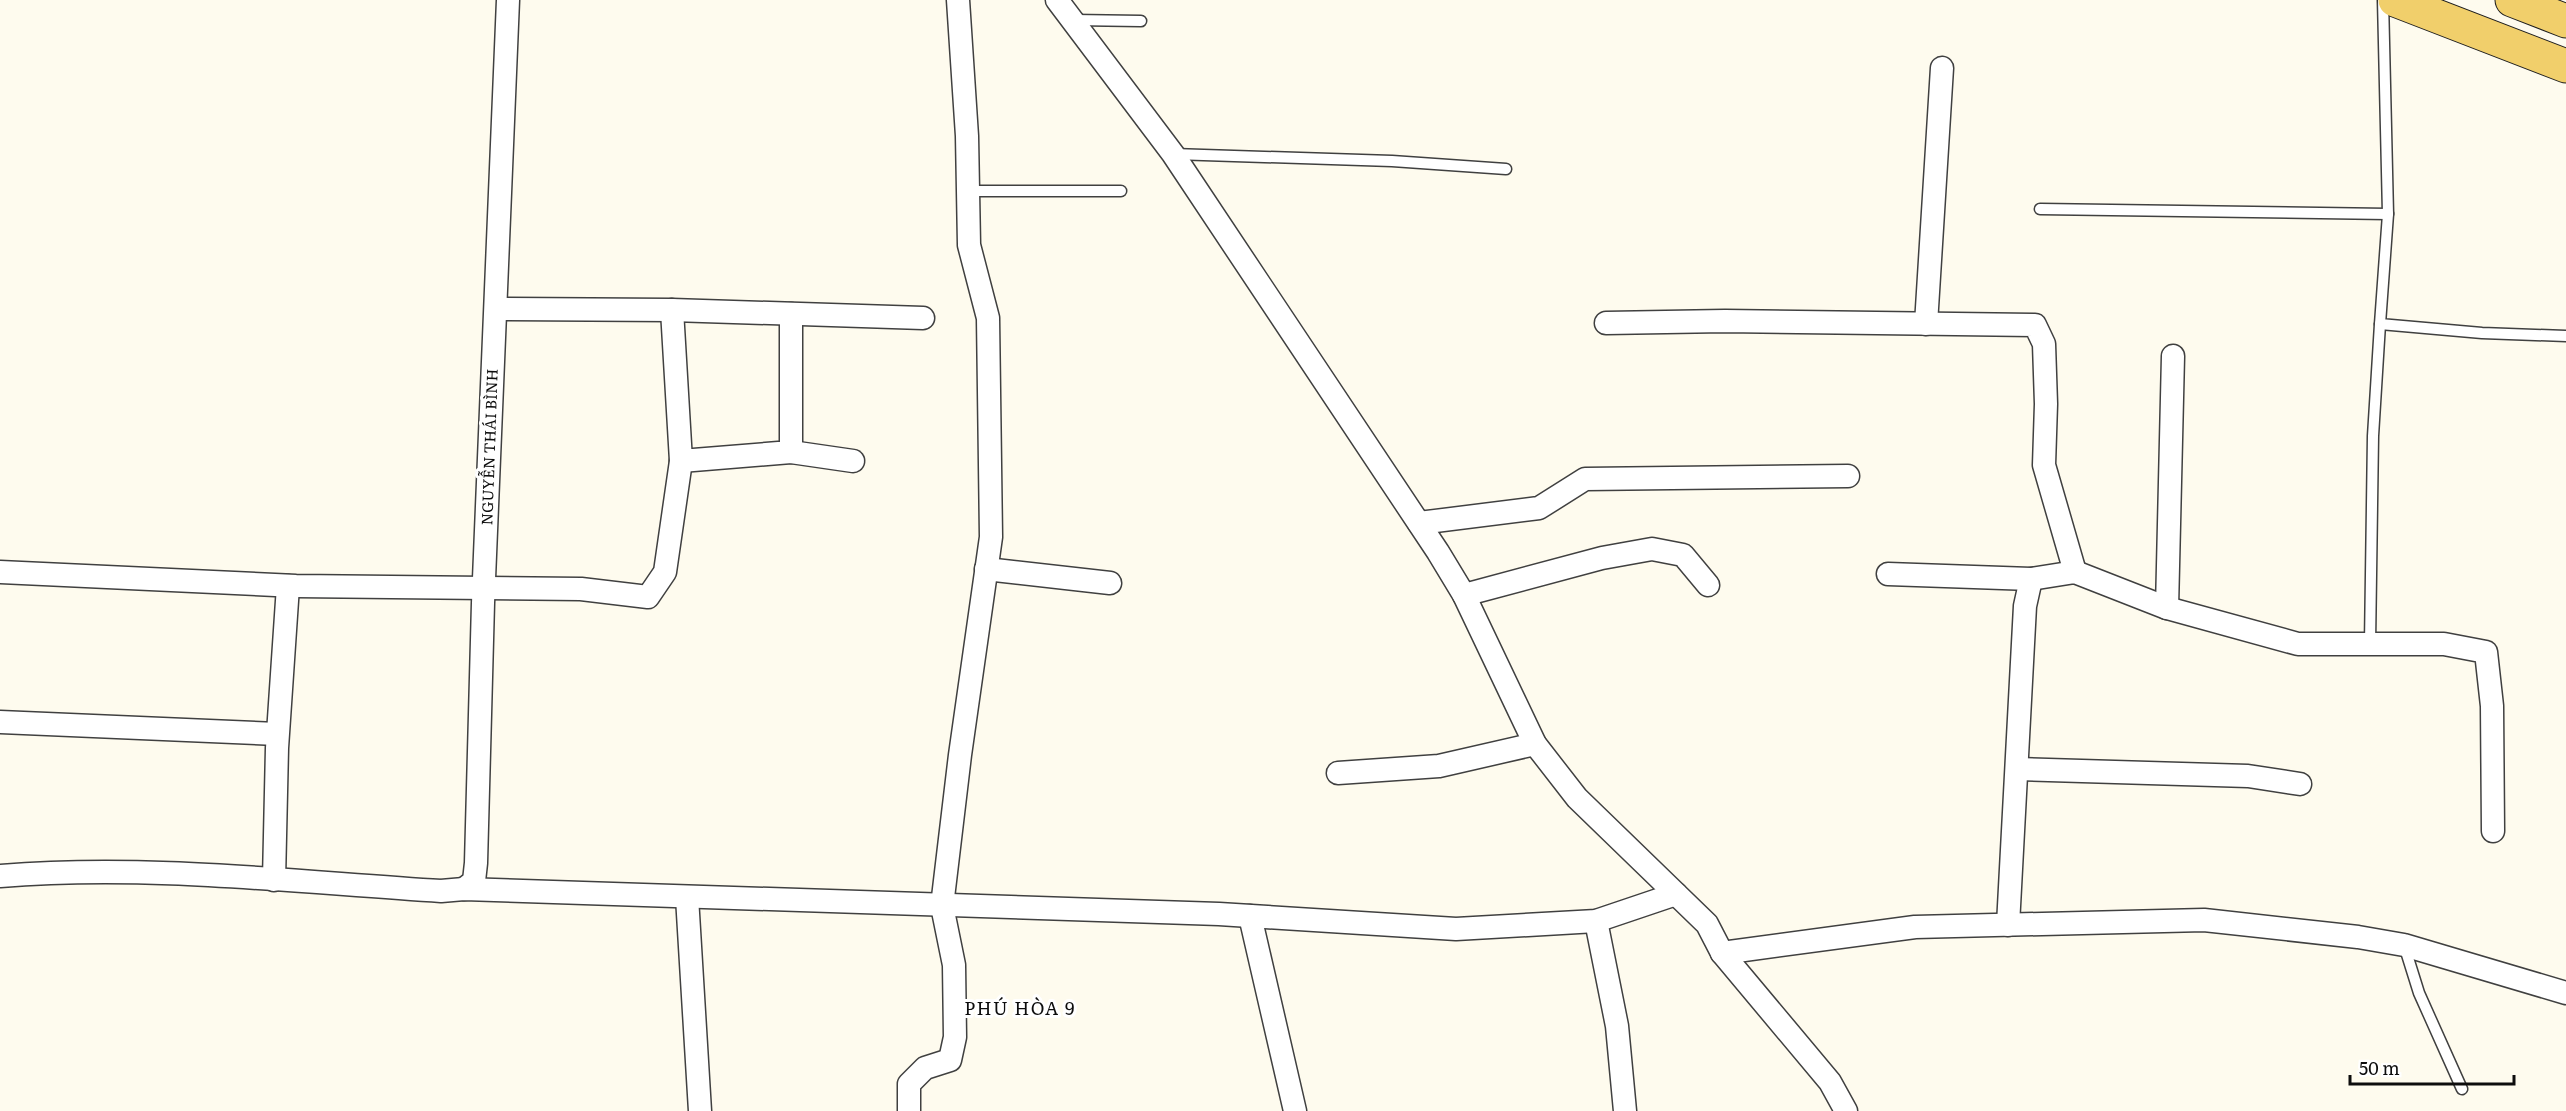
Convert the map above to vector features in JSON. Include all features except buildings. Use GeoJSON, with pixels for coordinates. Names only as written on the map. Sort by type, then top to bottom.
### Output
{"type":"FeatureCollection","features":[{"type":"Feature","properties":{"kind":"main road"},"geometry":{"type":"LineString","coordinates":[[2395,0],[2566,66]]}},
{"type":"Feature","properties":{"kind":"main road"},"geometry":{"type":"LineString","coordinates":[[2512,0],[2566,21]]}},
{"type":"Feature","properties":{"kind":"street","name":"NGUYỄN THÁI BÌNH"},"geometry":{"type":"LineString","coordinates":[[464,889],[474,881],[476,863],[484,589],[508,0]]}},
{"type":"Feature","properties":{"kind":"street"},"geometry":{"type":"LineString","coordinates":[[909,1111],[909,1084],[925,1068],[950,1060],[955,1037],[954,965],[942,906],[960,755],[991,537],[988,318],[969,245],[967,136],[958,0]]}},
{"type":"Feature","properties":{"kind":"street"},"geometry":{"type":"LineString","coordinates":[[1057,0],[1173,154],[1419,523],[1464,595],[1535,744],[1576,798],[1707,924],[1722,953],[1830,1083],[1846,1111]]}},
{"type":"Feature","properties":{"kind":"street"},"geometry":{"type":"LineString","coordinates":[[1926,324],[1942,68]]}},
{"type":"Feature","properties":{"kind":"street"},"geometry":{"type":"LineString","coordinates":[[496,309],[672,310],[923,318]]}},
{"type":"Feature","properties":{"kind":"street"},"geometry":{"type":"LineString","coordinates":[[0,572],[288,586],[581,589],[648,597],[666,572],[681,461],[672,310]]}},
{"type":"Feature","properties":{"kind":"street"},"geometry":{"type":"LineString","coordinates":[[791,314],[791,452]]}},
{"type":"Feature","properties":{"kind":"street"},"geometry":{"type":"LineString","coordinates":[[1606,323],[2035,326],[2044,344],[2046,404],[2044,465],[2075,572]]}},
{"type":"Feature","properties":{"kind":"street"},"geometry":{"type":"LineString","coordinates":[[2167,608],[2173,356]]}},
{"type":"Feature","properties":{"kind":"street"},"geometry":{"type":"LineString","coordinates":[[681,461],[791,452],[853,461]]}},
{"type":"Feature","properties":{"kind":"street"},"geometry":{"type":"LineString","coordinates":[[1419,523],[1539,508],[1585,478],[1848,476]]}},
{"type":"Feature","properties":{"kind":"street"},"geometry":{"type":"LineString","coordinates":[[1464,595],[1602,558],[1652,549],[1683,555],[1708,585]]}},
{"type":"Feature","properties":{"kind":"street"},"geometry":{"type":"LineString","coordinates":[[986,569],[1110,583]]}},
{"type":"Feature","properties":{"kind":"street"},"geometry":{"type":"LineString","coordinates":[[1888,574],[2031,579],[2075,572],[2167,608],[2298,644],[2444,644],[2486,652],[2492,706],[2493,831]]}},
{"type":"Feature","properties":{"kind":"street"},"geometry":{"type":"LineString","coordinates":[[2008,925],[2025,606],[2031,579]]}},
{"type":"Feature","properties":{"kind":"street"},"geometry":{"type":"LineString","coordinates":[[274,880],[277,734],[288,586]]}},
{"type":"Feature","properties":{"kind":"street"},"geometry":{"type":"LineString","coordinates":[[0,722],[277,734]]}},
{"type":"Feature","properties":{"kind":"street"},"geometry":{"type":"LineString","coordinates":[[1338,773],[1439,766],[1535,744]]}},
{"type":"Feature","properties":{"kind":"street"},"geometry":{"type":"LineString","coordinates":[[2017,769],[2248,776],[2300,784]]}},
{"type":"Feature","properties":{"kind":"street"},"geometry":{"type":"LineString","coordinates":[[0,876],[42,873],[150,872],[441,891],[464,889],[1250,916],[1456,929],[1596,921],[1676,894]]}},
{"type":"Feature","properties":{"kind":"street"},"geometry":{"type":"LineString","coordinates":[[687,897],[700,1111]]}},
{"type":"Feature","properties":{"kind":"street"},"geometry":{"type":"LineString","coordinates":[[1250,916],[1295,1111]]}},
{"type":"Feature","properties":{"kind":"street"},"geometry":{"type":"LineString","coordinates":[[1722,953],[1915,927],[2204,920],[2358,937],[2404,945],[2566,993]]}},
{"type":"Feature","properties":{"kind":"street"},"geometry":{"type":"LineString","coordinates":[[1596,921],[1617,1026],[1625,1111]]}},
{"type":"Feature","properties":{"kind":"lane"},"geometry":{"type":"LineString","coordinates":[[2370,644],[2373,436],[2388,214],[2384,0]]}},
{"type":"Feature","properties":{"kind":"lane"},"geometry":{"type":"LineString","coordinates":[[1072,20],[1142,21]]}},
{"type":"Feature","properties":{"kind":"lane"},"geometry":{"type":"LineString","coordinates":[[1173,154],[1392,161],[1506,169]]}},
{"type":"Feature","properties":{"kind":"lane"},"geometry":{"type":"LineString","coordinates":[[968,191],[1121,190]]}},
{"type":"Feature","properties":{"kind":"lane"},"geometry":{"type":"LineString","coordinates":[[2040,209],[2388,214]]}},
{"type":"Feature","properties":{"kind":"lane"},"geometry":{"type":"LineString","coordinates":[[2380,324],[2482,333],[2566,336]]}},
{"type":"Feature","properties":{"kind":"lane"},"geometry":{"type":"LineString","coordinates":[[2404,945],[2419,993],[2462,1089]]}},
{"type":"Feature","properties":{"kind":"district","name":"PHÚ HÒA 9"},"geometry":{"type":"Point","coordinates":[1020,1009]}}]}
